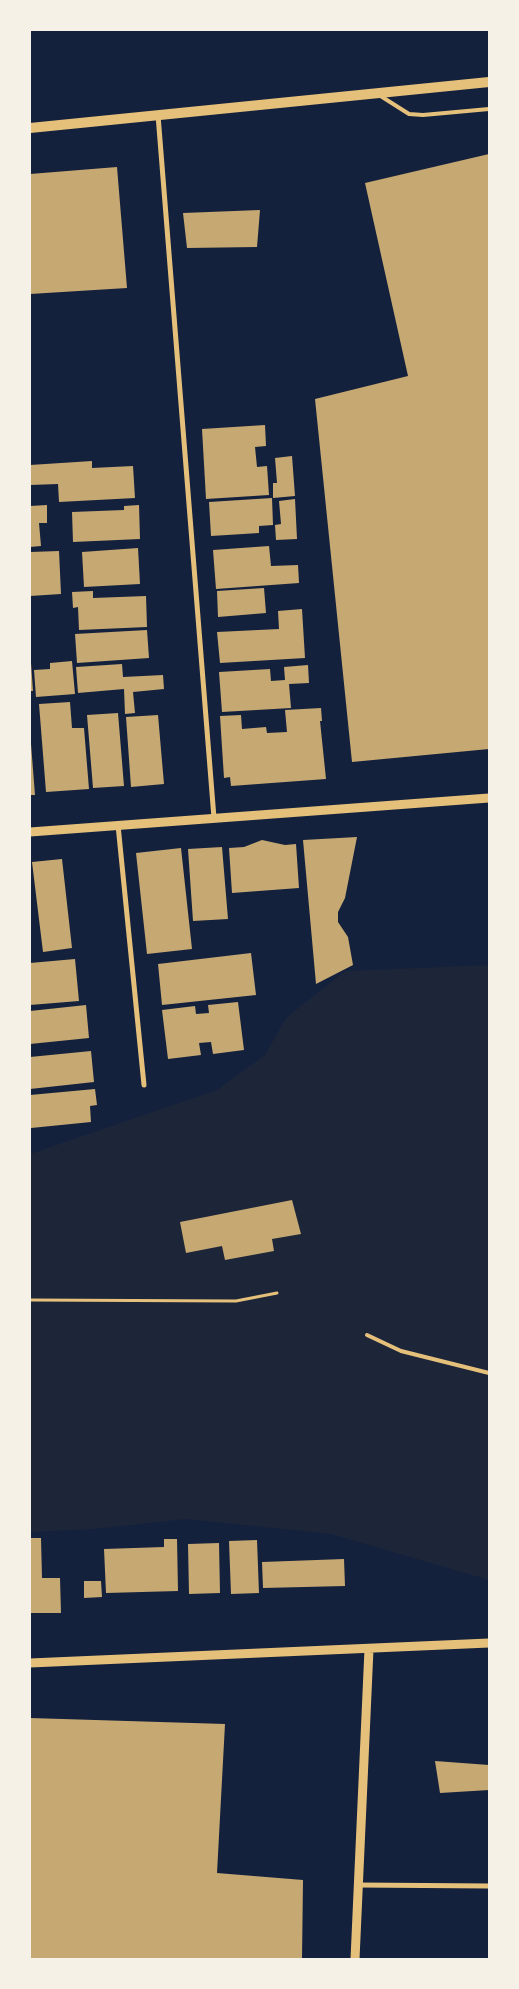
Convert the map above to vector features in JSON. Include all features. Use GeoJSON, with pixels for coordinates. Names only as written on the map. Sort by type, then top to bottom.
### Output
{"type":"FeatureCollection","features":[{"type":"Feature","properties":{"kind":"main road"},"geometry":{"type":"LineString","coordinates":[[30,128],[489,82]]}},
{"type":"Feature","properties":{"kind":"street"},"geometry":{"type":"LineString","coordinates":[[158,115],[214,818]]}},
{"type":"Feature","properties":{"kind":"street"},"geometry":{"type":"LineString","coordinates":[[30,832],[489,798]]}},
{"type":"Feature","properties":{"kind":"street"},"geometry":{"type":"LineString","coordinates":[[118,825],[144,1085]]}},
{"type":"Feature","properties":{"kind":"street"},"geometry":{"type":"LineString","coordinates":[[30,1663],[489,1643]]}},
{"type":"Feature","properties":{"kind":"street"},"geometry":{"type":"LineString","coordinates":[[355,1959],[368,1649]]}},
{"type":"Feature","properties":{"kind":"street"},"geometry":{"type":"LineString","coordinates":[[358,1885],[489,1886]]}},
{"type":"Feature","properties":{"kind":"lane"},"geometry":{"type":"LineString","coordinates":[[374,93],[409,114],[423,115],[489,108]]}},
{"type":"Feature","properties":{"kind":"lane"},"geometry":{"type":"LineString","coordinates":[[367,1335],[401,1351],[489,1373]]}},
{"type":"Feature","properties":{"kind":"path"},"geometry":{"type":"LineString","coordinates":[[30,1300],[236,1301],[277,1292]]}},
{"type":"Feature","properties":{"kind":"shaded area"},"geometry":{"type":"Polygon","coordinates":[[[489,965],[489,1580],[331,1534],[186,1519],[94,1529],[30,1532],[30,1154],[217,1090],[265,1055],[286,1018],[345,971],[489,965]]]}},
{"type":"Feature","properties":{"kind":"building"},"geometry":{"type":"Polygon","coordinates":[[[489,154],[489,749],[352,762],[315,399],[408,376],[365,183],[489,154]]]}},
{"type":"Feature","properties":{"kind":"building"},"geometry":{"type":"Polygon","coordinates":[[[117,167],[127,288],[30,294],[30,174],[117,167]]]}},
{"type":"Feature","properties":{"kind":"building"},"geometry":{"type":"Polygon","coordinates":[[[260,210],[257,247],[187,248],[183,213],[260,210]]]}},
{"type":"Feature","properties":{"kind":"building"},"geometry":{"type":"Polygon","coordinates":[[[265,425],[266,446],[255,447],[257,467],[267,466],[269,495],[206,499],[202,429],[265,425]]]}},
{"type":"Feature","properties":{"kind":"building"},"geometry":{"type":"Polygon","coordinates":[[[292,456],[295,496],[273,498],[273,483],[277,483],[275,458],[292,456]]]}},
{"type":"Feature","properties":{"kind":"building"},"geometry":{"type":"Polygon","coordinates":[[[92,461],[92,468],[133,466],[135,498],[59,502],[58,484],[30,485],[30,465],[92,461]]]}},
{"type":"Feature","properties":{"kind":"building"},"geometry":{"type":"Polygon","coordinates":[[[272,498],[273,525],[259,526],[259,533],[211,536],[209,502],[272,498]]]}},
{"type":"Feature","properties":{"kind":"building"},"geometry":{"type":"Polygon","coordinates":[[[295,499],[297,539],[276,540],[275,525],[281,524],[279,501],[295,499]]]}},
{"type":"Feature","properties":{"kind":"building"},"geometry":{"type":"Polygon","coordinates":[[[47,505],[47,523],[39,523],[41,546],[30,547],[30,506],[47,505]]]}},
{"type":"Feature","properties":{"kind":"building"},"geometry":{"type":"Polygon","coordinates":[[[139,505],[140,539],[73,542],[72,512],[124,510],[124,506],[139,505]]]}},
{"type":"Feature","properties":{"kind":"building"},"geometry":{"type":"Polygon","coordinates":[[[269,546],[271,566],[298,565],[299,583],[216,589],[213,550],[269,546]]]}},
{"type":"Feature","properties":{"kind":"building"},"geometry":{"type":"Polygon","coordinates":[[[138,548],[140,584],[84,587],[82,552],[138,548]]]}},
{"type":"Feature","properties":{"kind":"building"},"geometry":{"type":"Polygon","coordinates":[[[59,551],[61,594],[30,596],[30,552],[59,551]]]}},
{"type":"Feature","properties":{"kind":"building"},"geometry":{"type":"Polygon","coordinates":[[[264,588],[266,613],[218,617],[217,591],[264,588]]]}},
{"type":"Feature","properties":{"kind":"building"},"geometry":{"type":"Polygon","coordinates":[[[93,591],[93,598],[146,596],[147,627],[79,630],[78,607],[73,608],[72,592],[93,591]]]}},
{"type":"Feature","properties":{"kind":"building"},"geometry":{"type":"Polygon","coordinates":[[[302,609],[305,658],[220,663],[217,632],[279,629],[278,611],[302,609]]]}},
{"type":"Feature","properties":{"kind":"building"},"geometry":{"type":"Polygon","coordinates":[[[147,630],[149,658],[77,663],[75,634],[147,630]]]}},
{"type":"Feature","properties":{"kind":"building"},"geometry":{"type":"Polygon","coordinates":[[[72,661],[75,694],[36,697],[34,670],[50,669],[50,663],[72,661]]]}},
{"type":"Feature","properties":{"kind":"building"},"geometry":{"type":"Polygon","coordinates":[[[31,663],[33,691],[30,691],[31,663]]]}},
{"type":"Feature","properties":{"kind":"building"},"geometry":{"type":"Polygon","coordinates":[[[122,664],[123,677],[163,675],[164,689],[133,692],[135,713],[125,714],[124,689],[78,693],[76,667],[122,664]]]}},
{"type":"Feature","properties":{"kind":"building"},"geometry":{"type":"Polygon","coordinates":[[[308,665],[309,683],[289,684],[291,708],[222,712],[219,672],[270,669],[271,681],[285,680],[284,667],[308,665]]]}},
{"type":"Feature","properties":{"kind":"building"},"geometry":{"type":"Polygon","coordinates":[[[70,702],[72,728],[84,728],[89,789],[46,792],[39,704],[70,702]]]}},
{"type":"Feature","properties":{"kind":"building"},"geometry":{"type":"Polygon","coordinates":[[[321,708],[322,721],[320,721],[326,779],[231,786],[230,777],[224,778],[220,716],[241,715],[242,729],[266,727],[267,733],[287,732],[285,710],[321,708]]]}},
{"type":"Feature","properties":{"kind":"building"},"geometry":{"type":"Polygon","coordinates":[[[118,713],[124,786],[93,788],[87,715],[118,713]]]}},
{"type":"Feature","properties":{"kind":"building"},"geometry":{"type":"Polygon","coordinates":[[[158,715],[164,784],[131,787],[126,717],[158,715]]]}},
{"type":"Feature","properties":{"kind":"building"},"geometry":{"type":"Polygon","coordinates":[[[31,744],[35,795],[30,795],[31,744]]]}},
{"type":"Feature","properties":{"kind":"building"},"geometry":{"type":"Polygon","coordinates":[[[357,837],[345,898],[338,912],[338,922],[348,937],[353,965],[316,984],[303,840],[357,837]]]}},
{"type":"Feature","properties":{"kind":"building"},"geometry":{"type":"Polygon","coordinates":[[[262,840],[285,845],[296,844],[299,888],[232,893],[229,848],[244,847],[262,840]]]}},
{"type":"Feature","properties":{"kind":"building"},"geometry":{"type":"Polygon","coordinates":[[[222,847],[228,919],[193,921],[188,849],[222,847]]]}},
{"type":"Feature","properties":{"kind":"building"},"geometry":{"type":"Polygon","coordinates":[[[181,848],[192,949],[147,954],[136,853],[181,848]]]}},
{"type":"Feature","properties":{"kind":"building"},"geometry":{"type":"Polygon","coordinates":[[[62,859],[72,948],[43,952],[32,862],[62,859]]]}},
{"type":"Feature","properties":{"kind":"building"},"geometry":{"type":"Polygon","coordinates":[[[251,953],[256,995],[162,1005],[158,964],[251,953]]]}},
{"type":"Feature","properties":{"kind":"building"},"geometry":{"type":"Polygon","coordinates":[[[75,959],[79,1001],[30,1005],[30,963],[75,959]]]}},
{"type":"Feature","properties":{"kind":"building"},"geometry":{"type":"Polygon","coordinates":[[[238,1002],[244,1050],[213,1054],[211,1042],[199,1043],[201,1055],[168,1059],[162,1010],[195,1006],[196,1014],[209,1013],[208,1005],[238,1002]]]}},
{"type":"Feature","properties":{"kind":"building"},"geometry":{"type":"Polygon","coordinates":[[[86,1005],[89,1038],[30,1044],[30,1011],[86,1005]]]}},
{"type":"Feature","properties":{"kind":"building"},"geometry":{"type":"Polygon","coordinates":[[[91,1051],[94,1082],[30,1089],[30,1057],[91,1051]]]}},
{"type":"Feature","properties":{"kind":"building"},"geometry":{"type":"Polygon","coordinates":[[[95,1089],[97,1105],[90,1106],[91,1122],[31,1128],[30,1095],[95,1089]]]}},
{"type":"Feature","properties":{"kind":"building"},"geometry":{"type":"Polygon","coordinates":[[[292,1200],[301,1234],[272,1239],[274,1251],[225,1260],[222,1246],[186,1253],[180,1222],[292,1200]]]}},
{"type":"Feature","properties":{"kind":"building"},"geometry":{"type":"Polygon","coordinates":[[[30,1538],[41,1538],[42,1578],[60,1578],[61,1613],[30,1613],[30,1538]]]}},
{"type":"Feature","properties":{"kind":"building"},"geometry":{"type":"Polygon","coordinates":[[[164,1539],[177,1539],[178,1591],[106,1593],[104,1549],[164,1547],[164,1539]]]}},
{"type":"Feature","properties":{"kind":"building"},"geometry":{"type":"Polygon","coordinates":[[[257,1540],[259,1593],[231,1594],[229,1541],[257,1540]]]}},
{"type":"Feature","properties":{"kind":"building"},"geometry":{"type":"Polygon","coordinates":[[[219,1543],[220,1593],[189,1594],[188,1544],[219,1543]]]}},
{"type":"Feature","properties":{"kind":"building"},"geometry":{"type":"Polygon","coordinates":[[[344,1559],[345,1586],[263,1588],[262,1562],[344,1559]]]}},
{"type":"Feature","properties":{"kind":"building"},"geometry":{"type":"Polygon","coordinates":[[[84,1581],[101,1581],[102,1597],[84,1598],[84,1581]]]}},
{"type":"Feature","properties":{"kind":"building"},"geometry":{"type":"Polygon","coordinates":[[[30,1718],[225,1724],[217,1873],[303,1880],[302,1959],[30,1959],[30,1718]]]}},
{"type":"Feature","properties":{"kind":"building"},"geometry":{"type":"Polygon","coordinates":[[[435,1761],[489,1765],[489,1790],[440,1793],[435,1761]]]}}]}
